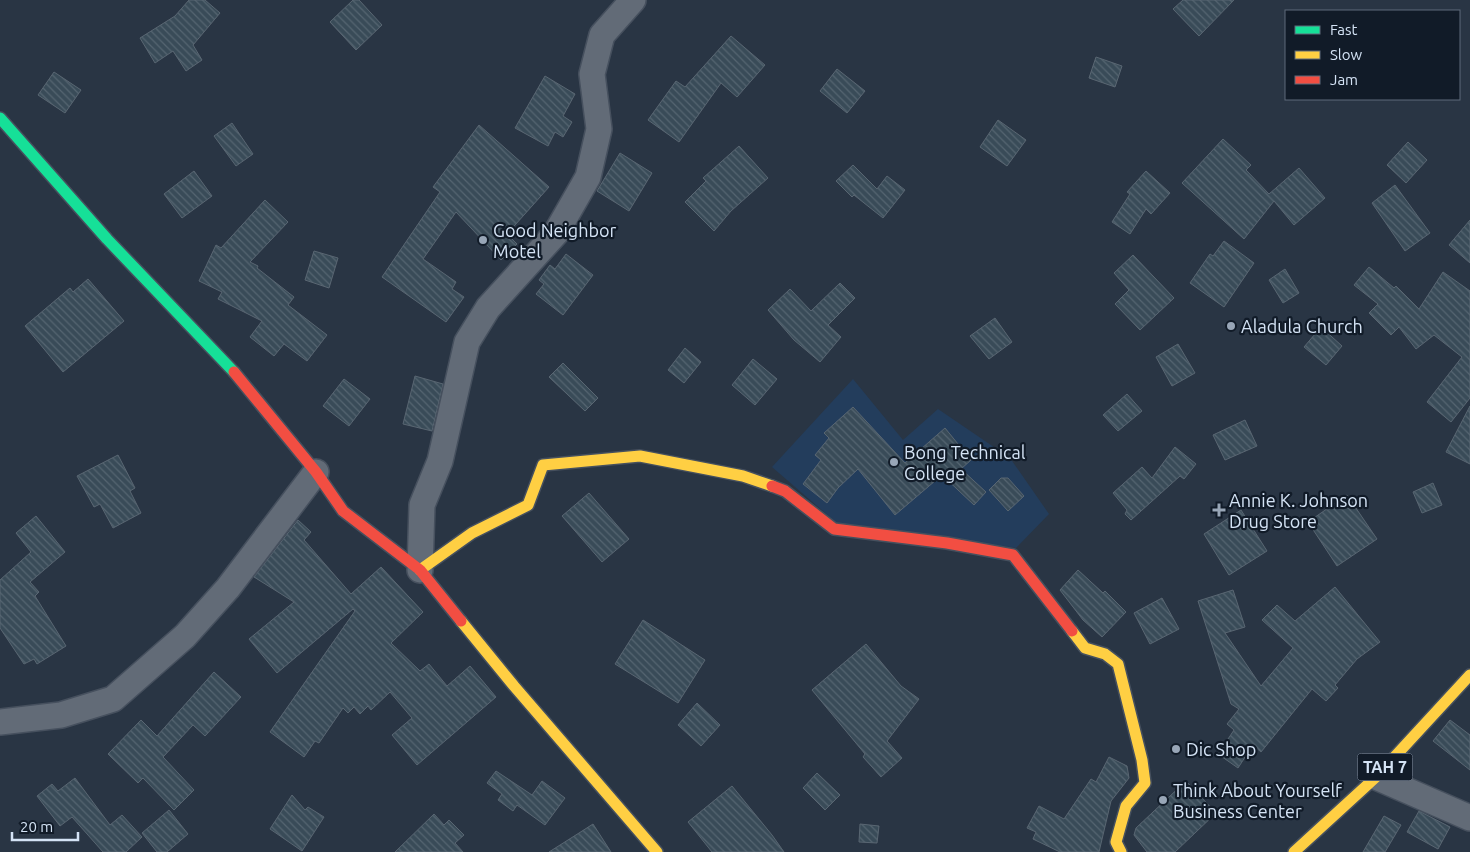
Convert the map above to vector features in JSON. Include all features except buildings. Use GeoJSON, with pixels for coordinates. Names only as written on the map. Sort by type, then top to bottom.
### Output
{"type":"FeatureCollection","features":[{"type":"Feature","properties":{"kind":"main road"},"geometry":{"type":"LineString","coordinates":[[0,118],[107,238],[232,369],[316,472],[343,511],[420,570],[520,693],[657,852]]}},
{"type":"Feature","properties":{"kind":"main road"},"geometry":{"type":"LineString","coordinates":[[420,570],[464,537],[504,514],[528,505],[543,465],[640,456],[743,476],[785,491],[834,529],[947,543],[1013,555],[1085,648],[1105,654],[1118,664],[1142,760],[1144,783],[1126,806],[1116,842],[1121,852]]}},
{"type":"Feature","properties":{"kind":"main road","name":"TAH 7"},"geometry":{"type":"LineString","coordinates":[[1294,852],[1376,777],[1470,675]]}},
{"type":"Feature","properties":{"kind":"street"},"geometry":{"type":"LineString","coordinates":[[420,570],[422,505],[440,461],[467,342],[488,308],[556,233],[588,176],[599,129],[592,74],[602,35],[633,0]]}},
{"type":"Feature","properties":{"kind":"street"},"geometry":{"type":"LineString","coordinates":[[0,722],[61,715],[113,699],[185,636],[228,588],[316,472]]}},
{"type":"Feature","properties":{"kind":"street"},"geometry":{"type":"LineString","coordinates":[[1376,777],[1470,818]]}},
{"type":"Feature","properties":{"kind":"shaded area","name":"Bong Technical College"},"geometry":{"type":"Polygon","coordinates":[[[853,379],[903,440],[938,409],[1010,458],[1049,514],[1016,548],[839,525],[772,467],[853,379]]]}},
{"type":"Feature","properties":{"kind":"traffic: fast"},"geometry":{"type":"LineString","coordinates":[[0,118],[107,239],[234,372]]}},
{"type":"Feature","properties":{"kind":"traffic: slow"},"geometry":{"type":"LineString","coordinates":[[420,570],[472,533],[528,505],[543,465],[640,456],[743,476],[772,486]]}},
{"type":"Feature","properties":{"kind":"traffic: slow"},"geometry":{"type":"LineString","coordinates":[[461,621],[514,686],[657,852]]}},
{"type":"Feature","properties":{"kind":"traffic: slow"},"geometry":{"type":"LineString","coordinates":[[1072,631],[1085,648],[1105,654],[1118,664],[1142,760],[1145,783],[1126,806],[1116,842],[1121,852]]}},
{"type":"Feature","properties":{"kind":"traffic: slow"},"geometry":{"type":"LineString","coordinates":[[1294,852],[1376,777],[1470,675]]}},
{"type":"Feature","properties":{"kind":"traffic: jam"},"geometry":{"type":"LineString","coordinates":[[234,372],[316,472],[343,511],[420,570],[461,621]]}},
{"type":"Feature","properties":{"kind":"traffic: jam"},"geometry":{"type":"LineString","coordinates":[[772,486],[785,491],[834,529],[947,543],[1013,555],[1072,631]]}},
{"type":"Feature","properties":{"kind":"place","name":"Good Neighbor Motel"},"geometry":{"type":"Point","coordinates":[483,240]}},
{"type":"Feature","properties":{"kind":"place","name":"Aladula Church"},"geometry":{"type":"Point","coordinates":[1231,326]}},
{"type":"Feature","properties":{"kind":"place","name":"Bong Technical College"},"geometry":{"type":"Point","coordinates":[894,462]}},
{"type":"Feature","properties":{"kind":"place","name":"Annie K. Johnson Drug Store"},"geometry":{"type":"Point","coordinates":[1219,510]}},
{"type":"Feature","properties":{"kind":"place","name":"Dic Shop"},"geometry":{"type":"Point","coordinates":[1176,749]}},
{"type":"Feature","properties":{"kind":"place","name":"Think About Yourself Business Center"},"geometry":{"type":"Point","coordinates":[1163,800]}}]}
